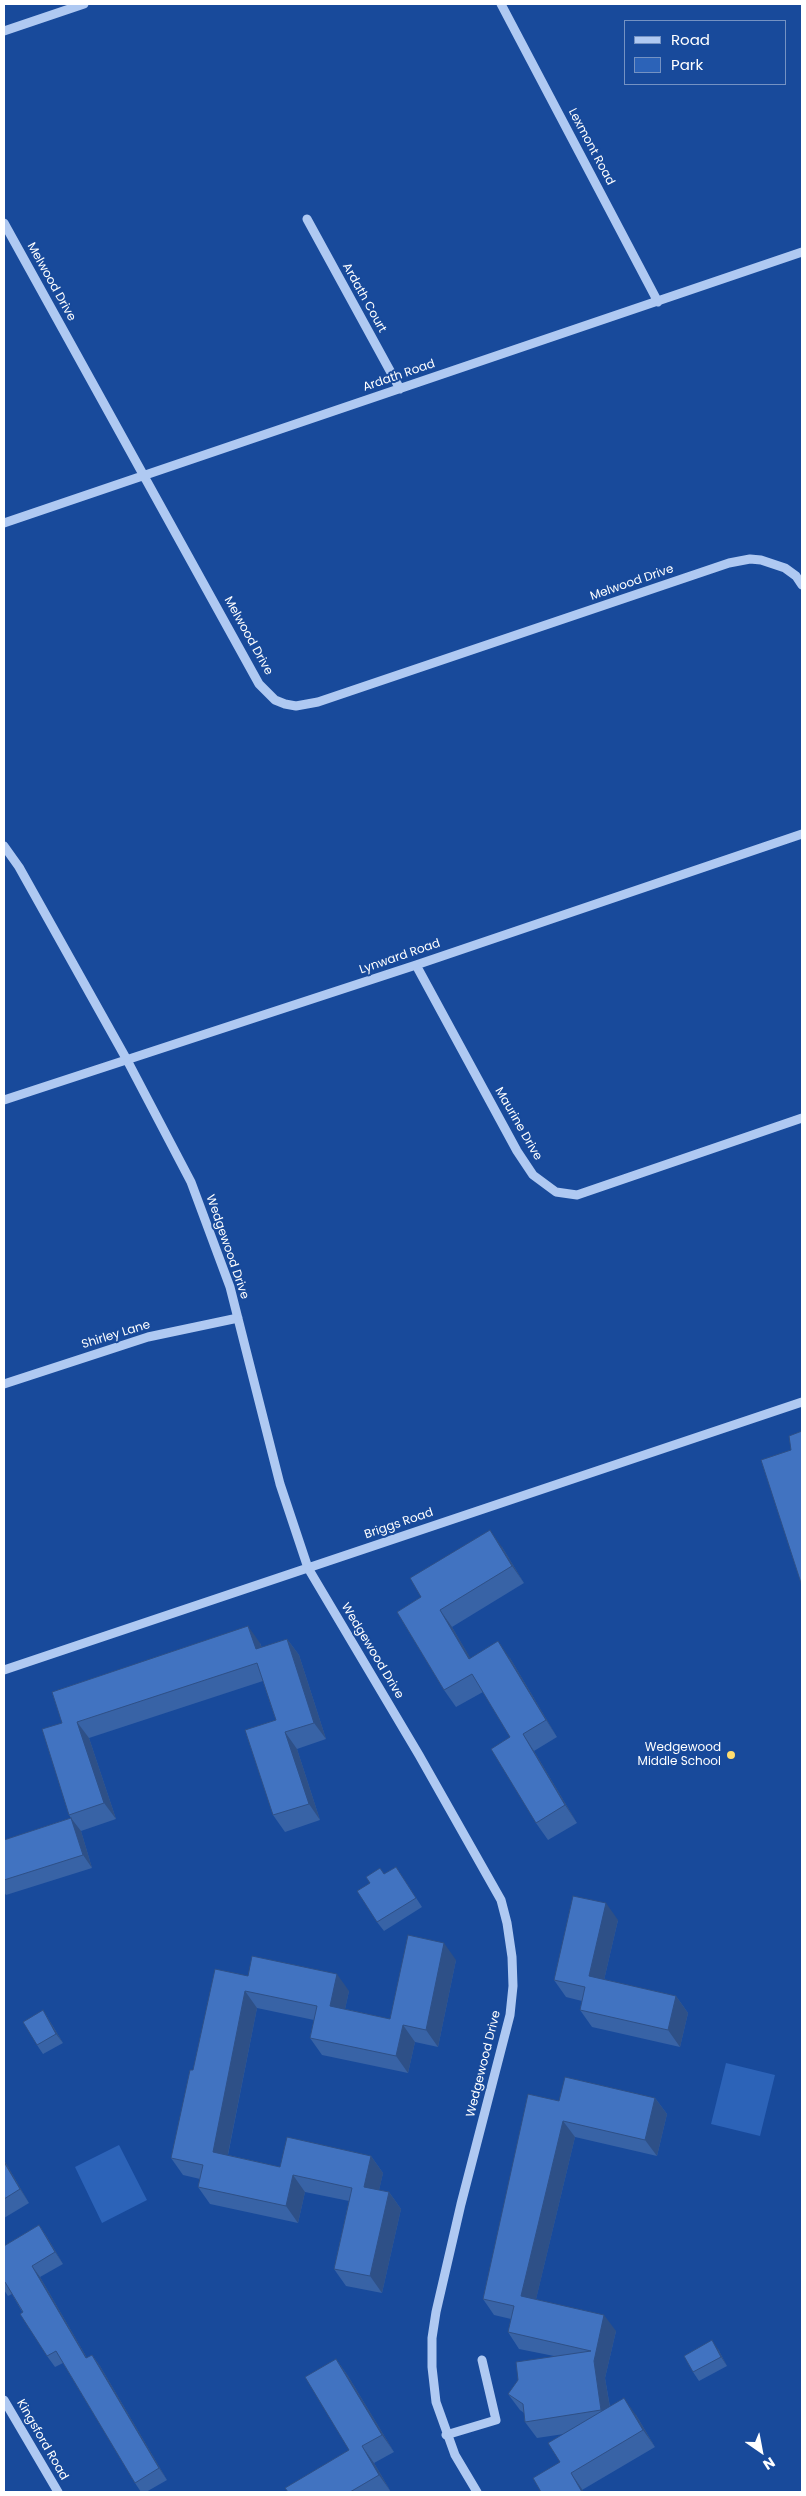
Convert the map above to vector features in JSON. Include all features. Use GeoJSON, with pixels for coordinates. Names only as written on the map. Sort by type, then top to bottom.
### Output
{"type":"FeatureCollection","features":[{"type":"Feature","properties":{"kind":"street"},"geometry":{"type":"LineString","coordinates":[[4,31],[84,4]]}},
{"type":"Feature","properties":{"kind":"street","name":"Lexmont Road"},"geometry":{"type":"LineString","coordinates":[[501,4],[658,302]]}},
{"type":"Feature","properties":{"kind":"street","name":"Ardath Court"},"geometry":{"type":"LineString","coordinates":[[307,219],[400,389]]}},
{"type":"Feature","properties":{"kind":"street","name":"Melwood Drive"},"geometry":{"type":"LineString","coordinates":[[4,223],[259,684],[275,700],[296,706],[318,702],[730,563],[761,560],[785,568],[796,576],[802,585]]}},
{"type":"Feature","properties":{"kind":"street","name":"Ardath Road"},"geometry":{"type":"LineString","coordinates":[[4,523],[802,252]]}},
{"type":"Feature","properties":{"kind":"street","name":"Lynward Road"},"geometry":{"type":"LineString","coordinates":[[4,1100],[416,965],[802,834]]}},
{"type":"Feature","properties":{"kind":"street","name":"Wedgewood Drive"},"geometry":{"type":"LineString","coordinates":[[4,846],[19,867],[127,1060],[191,1182],[230,1287],[280,1484],[308,1568],[501,1900],[510,1941],[513,1986],[505,2042],[484,2114],[436,2312],[432,2367],[436,2402],[446,2435],[455,2455],[477,2492]]}},
{"type":"Feature","properties":{"kind":"street","name":"Maurine Drive"},"geometry":{"type":"LineString","coordinates":[[416,965],[517,1151],[533,1175],[556,1192],[577,1195],[802,1118]]}},
{"type":"Feature","properties":{"kind":"street","name":"Shirley Lane"},"geometry":{"type":"LineString","coordinates":[[4,1384],[148,1337],[238,1318]]}},
{"type":"Feature","properties":{"kind":"street","name":"Briggs Road"},"geometry":{"type":"LineString","coordinates":[[4,1670],[802,1402]]}},
{"type":"Feature","properties":{"kind":"street"},"geometry":{"type":"LineString","coordinates":[[446,2435],[496,2420],[482,2360]]}},
{"type":"Feature","properties":{"kind":"street","name":"Kingsford Road"},"geometry":{"type":"LineString","coordinates":[[4,2400],[58,2492]]}},
{"type":"Feature","properties":{"kind":"green space"},"geometry":{"type":"Polygon","coordinates":[[[726,2063],[775,2075],[760,2136],[711,2124],[726,2063]]]}},
{"type":"Feature","properties":{"kind":"green space"},"geometry":{"type":"Polygon","coordinates":[[[119,2145],[147,2200],[102,2223],[75,2167],[119,2145]]]}},
{"type":"Feature","properties":{"kind":"building"},"geometry":{"type":"Polygon","coordinates":[[[802,1431],[802,1586],[761,1460],[791,1450],[789,1436],[802,1431]]]}},
{"type":"Feature","properties":{"kind":"building"},"geometry":{"type":"Polygon","coordinates":[[[490,1530],[512,1566],[440,1610],[469,1659],[498,1641],[546,1720],[523,1734],[565,1805],[536,1823],[491,1749],[510,1737],[472,1674],[444,1690],[397,1612],[421,1597],[410,1578],[490,1530]]]}},
{"type":"Feature","properties":{"kind":"building"},"geometry":{"type":"Polygon","coordinates":[[[248,1626],[256,1649],[287,1639],[314,1723],[285,1732],[309,1804],[273,1815],[245,1730],[276,1720],[257,1663],[77,1722],[104,1803],[69,1815],[42,1729],[62,1723],[52,1692],[248,1626]]]}},
{"type":"Feature","properties":{"kind":"building"},"geometry":{"type":"Polygon","coordinates":[[[71,1818],[83,1855],[4,1880],[4,1840],[71,1818]]]}},
{"type":"Feature","properties":{"kind":"building"},"geometry":{"type":"Polygon","coordinates":[[[396,1867],[416,1898],[377,1922],[357,1891],[370,1883],[366,1877],[380,1868],[384,1874],[396,1867]]]}},
{"type":"Feature","properties":{"kind":"building"},"geometry":{"type":"Polygon","coordinates":[[[573,1896],[606,1903],[589,1976],[676,1996],[668,2030],[580,2010],[585,1987],[554,1980],[573,1896]]]}},
{"type":"Feature","properties":{"kind":"building"},"geometry":{"type":"Polygon","coordinates":[[[408,1935],[444,1943],[426,2030],[403,2025],[396,2056],[310,2038],[317,2006],[245,1991],[213,2152],[280,2167],[287,2137],[371,2156],[364,2187],[389,2192],[370,2276],[334,2269],[352,2188],[293,2175],[286,2206],[198,2187],[203,2165],[171,2158],[215,1969],[248,1976],[252,1956],[337,1974],[330,2006],[390,2019],[408,1935]]]}},
{"type":"Feature","properties":{"kind":"building"},"geometry":{"type":"Polygon","coordinates":[[[43,2010],[56,2034],[37,2045],[23,2022],[43,2010]]]}},
{"type":"Feature","properties":{"kind":"building"},"geometry":{"type":"Polygon","coordinates":[[[565,2077],[655,2098],[645,2140],[563,2121],[521,2296],[604,2315],[594,2361],[601,2410],[525,2422],[523,2404],[508,2394],[518,2380],[516,2362],[591,2351],[508,2332],[514,2306],[483,2299],[528,2094],[559,2101],[565,2077]]]}},
{"type":"Feature","properties":{"kind":"building"},"geometry":{"type":"Polygon","coordinates":[[[4,2162],[20,2189],[4,2199],[4,2162]]]}},
{"type":"Feature","properties":{"kind":"building"},"geometry":{"type":"Polygon","coordinates":[[[39,2225],[55,2252],[32,2266],[86,2358],[92,2355],[159,2468],[135,2483],[56,2351],[47,2356],[20,2314],[23,2312],[4,2282],[4,2246],[39,2225]]]}},
{"type":"Feature","properties":{"kind":"building"},"geometry":{"type":"Polygon","coordinates":[[[712,2340],[721,2357],[693,2372],[684,2356],[712,2340]]]}},
{"type":"Feature","properties":{"kind":"building"},"geometry":{"type":"Polygon","coordinates":[[[336,2359],[382,2435],[362,2446],[379,2475],[350,2492],[288,2492],[285,2488],[349,2450],[305,2377],[336,2359]]]}},
{"type":"Feature","properties":{"kind":"building"},"geometry":{"type":"Polygon","coordinates":[[[624,2398],[643,2430],[571,2473],[582,2492],[541,2492],[533,2478],[560,2462],[548,2443],[624,2398]]]}},
{"type":"Feature","properties":{"kind":"place","name":"Wedgewood Middle School"},"geometry":{"type":"Point","coordinates":[731,1755]}}]}
